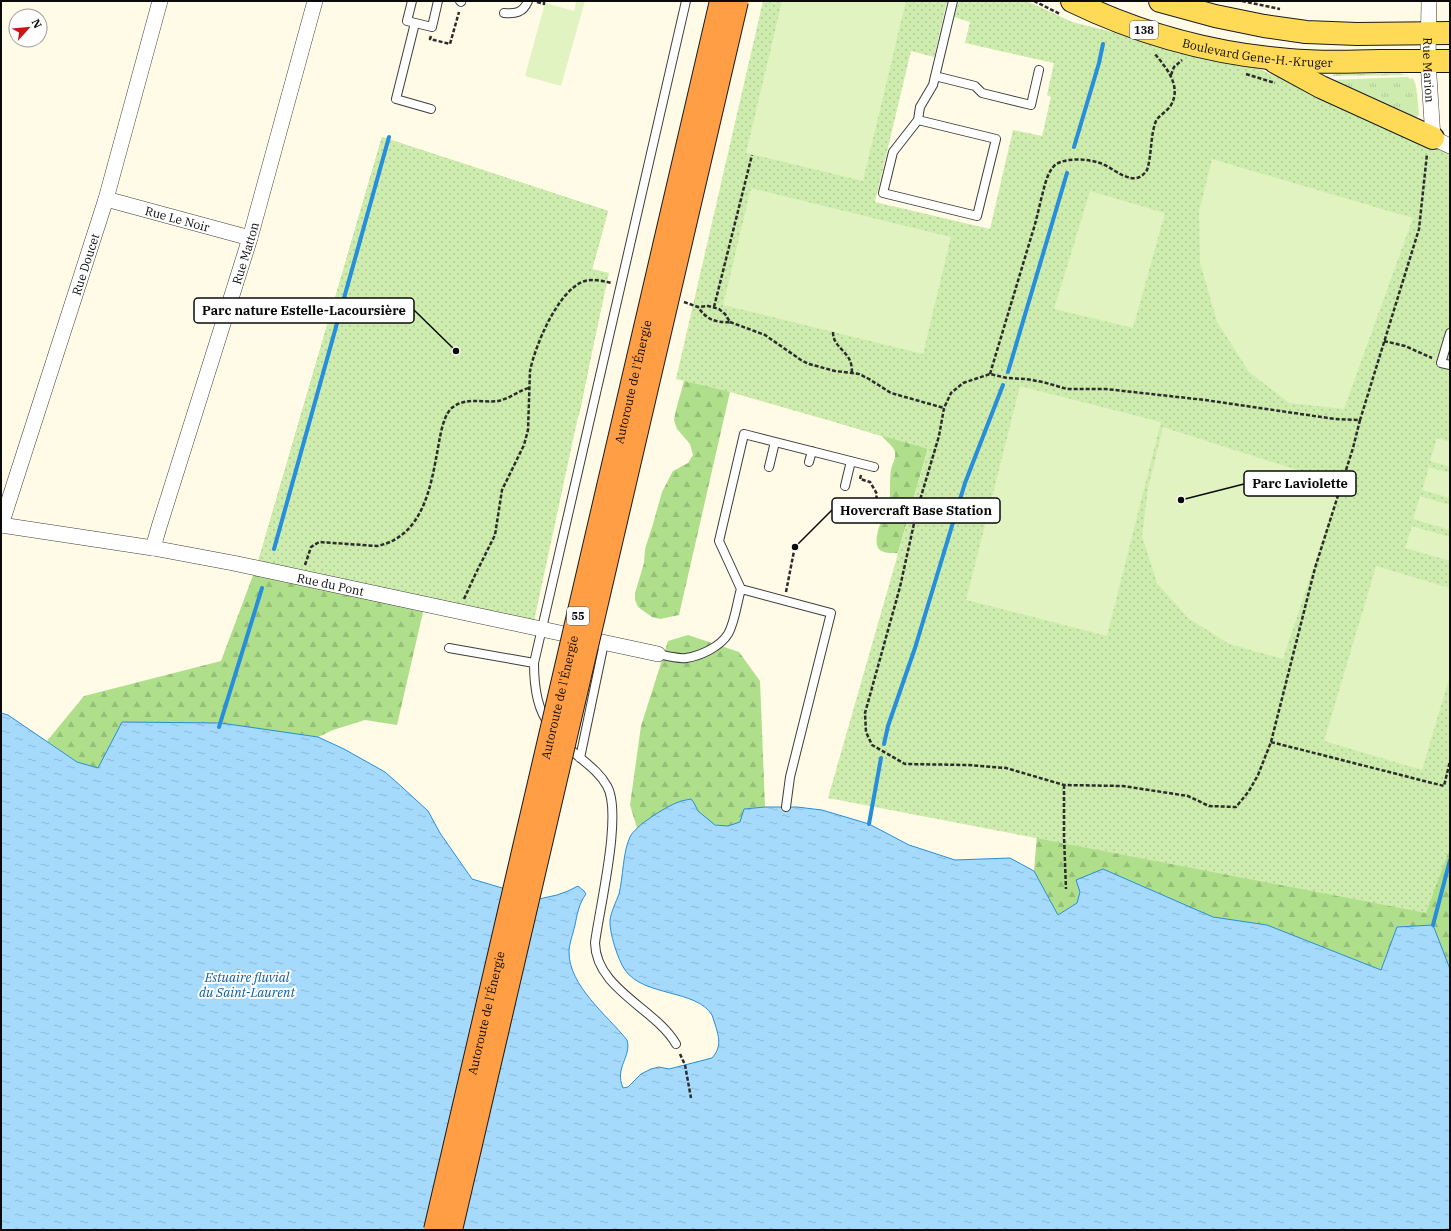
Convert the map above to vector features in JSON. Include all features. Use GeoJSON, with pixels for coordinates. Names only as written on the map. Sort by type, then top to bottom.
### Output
{"type":"FeatureCollection","features":[{"type":"Feature","properties":{"kind":"highway","name":"Autoroute de l'Énergie"},"geometry":{"type":"LineString","coordinates":[[435,1230],[721,1]]}},
{"type":"Feature","properties":{"kind":"highway","name":"Autoroute de l'Énergie"},"geometry":{"type":"LineString","coordinates":[[451,1230],[737,1]]}},
{"type":"Feature","properties":{"kind":"main road","name":"Boulevard Gene-H.-Kruger"},"geometry":{"type":"LineString","coordinates":[[1160,1],[1215,16],[1306,32],[1358,34],[1450,33]]}},
{"type":"Feature","properties":{"kind":"main road","name":"Boulevard Gene-H.-Kruger"},"geometry":{"type":"LineString","coordinates":[[1070,6],[1170,38],[1218,50],[1267,58],[1325,62],[1450,61]]}},
{"type":"Feature","properties":{"kind":"main road"},"geometry":{"type":"LineString","coordinates":[[1267,58],[1321,87],[1441,142]]}},
{"type":"Feature","properties":{"kind":"street","name":"Rue Doucet"},"geometry":{"type":"LineString","coordinates":[[1,525],[106,199],[160,1]]}},
{"type":"Feature","properties":{"kind":"street","name":"Rue Matton"},"geometry":{"type":"LineString","coordinates":[[153,548],[158,527],[250,238],[315,1]]}},
{"type":"Feature","properties":{"kind":"street","name":"Rue Marion"},"geometry":{"type":"LineString","coordinates":[[1429,1],[1428,61],[1441,142]]}},
{"type":"Feature","properties":{"kind":"street","name":"Rue Le Noir"},"geometry":{"type":"LineString","coordinates":[[106,199],[250,238]]}},
{"type":"Feature","properties":{"kind":"street","name":"Rue du Pont"},"geometry":{"type":"LineString","coordinates":[[1,525],[153,548],[308,579],[658,654]]}},
{"type":"Feature","properties":{"kind":"lane"},"geometry":{"type":"LineString","coordinates":[[412,1],[407,21],[432,27],[438,1]]}},
{"type":"Feature","properties":{"kind":"lane"},"geometry":{"type":"LineString","coordinates":[[676,1044],[665,1029],[617,987],[602,968],[596,957],[594,943],[610,847],[613,811],[612,798],[602,778],[561,740],[545,720],[540,709],[537,696],[534,680],[534,664],[686,1]]}},
{"type":"Feature","properties":{"kind":"lane"},"geometry":{"type":"LineString","coordinates":[[918,120],[996,140],[977,216],[883,193],[893,152],[918,120],[920,107],[933,85],[953,1]]}},
{"type":"Feature","properties":{"kind":"lane"},"geometry":{"type":"LineString","coordinates":[[504,13],[518,13],[532,2]]}},
{"type":"Feature","properties":{"kind":"lane"},"geometry":{"type":"LineString","coordinates":[[415,23],[396,99],[430,109]]}},
{"type":"Feature","properties":{"kind":"lane"},"geometry":{"type":"LineString","coordinates":[[935,76],[975,86],[982,93],[1031,105],[1039,70]]}},
{"type":"Feature","properties":{"kind":"lane"},"geometry":{"type":"LineString","coordinates":[[1450,333],[1441,363],[1450,365]]}},
{"type":"Feature","properties":{"kind":"lane"},"geometry":{"type":"LineString","coordinates":[[658,654],[676,658],[686,658],[703,653],[722,642],[730,630],[741,589],[719,541],[744,434],[874,467]]}},
{"type":"Feature","properties":{"kind":"lane"},"geometry":{"type":"LineString","coordinates":[[769,467],[775,442]]}},
{"type":"Feature","properties":{"kind":"lane"},"geometry":{"type":"LineString","coordinates":[[809,462],[812,451]]}},
{"type":"Feature","properties":{"kind":"lane"},"geometry":{"type":"LineString","coordinates":[[845,486],[851,461]]}},
{"type":"Feature","properties":{"kind":"lane"},"geometry":{"type":"LineString","coordinates":[[741,589],[831,613],[790,777],[786,807]]}},
{"type":"Feature","properties":{"kind":"lane"},"geometry":{"type":"LineString","coordinates":[[580,758],[604,643]]}},
{"type":"Feature","properties":{"kind":"lane"},"geometry":{"type":"LineString","coordinates":[[449,648],[534,664]]}},
{"type":"Feature","properties":{"kind":"path"},"geometry":{"type":"LineString","coordinates":[[532,2],[544,4],[544,1]]}},
{"type":"Feature","properties":{"kind":"path"},"geometry":{"type":"LineString","coordinates":[[1034,1],[1070,6]]}},
{"type":"Feature","properties":{"kind":"path"},"geometry":{"type":"LineString","coordinates":[[430,39],[450,44],[460,4]]}},
{"type":"Feature","properties":{"kind":"path"},"geometry":{"type":"LineString","coordinates":[[990,374],[1051,170],[1062,162],[1082,161],[1100,163],[1130,179],[1143,175],[1149,166],[1156,122],[1168,109],[1173,98],[1174,87],[1171,75],[1151,48]]}},
{"type":"Feature","properties":{"kind":"path"},"geometry":{"type":"LineString","coordinates":[[1171,75],[1176,65],[1186,59]]}},
{"type":"Feature","properties":{"kind":"path"},"geometry":{"type":"LineString","coordinates":[[1360,420],[1335,419],[1205,400],[1106,389],[1068,389],[1043,382],[1007,378],[990,374],[959,385],[951,393],[944,408],[939,436],[917,510],[900,587],[865,713],[866,732],[872,745],[905,764],[968,765],[1006,768],[1064,785],[1123,786],[1188,796],[1209,806],[1236,807],[1249,791],[1258,775],[1272,742],[1315,568],[1353,448],[1384,341],[1420,229],[1428,151],[1441,142]]}},
{"type":"Feature","properties":{"kind":"path"},"geometry":{"type":"LineString","coordinates":[[714,307],[752,155]]}},
{"type":"Feature","properties":{"kind":"path"},"geometry":{"type":"LineString","coordinates":[[464,600],[493,541],[497,530],[502,490],[524,445],[528,430],[530,371],[535,355],[550,321],[564,298],[573,288],[585,281],[601,280],[612,283]]}},
{"type":"Feature","properties":{"kind":"path"},"geometry":{"type":"LineString","coordinates":[[693,305],[698,307],[714,307],[723,312],[730,322]]}},
{"type":"Feature","properties":{"kind":"path"},"geometry":{"type":"LineString","coordinates":[[698,307],[710,320],[730,322],[765,336],[801,360],[810,364],[869,378],[890,393],[944,408]]}},
{"type":"Feature","properties":{"kind":"path"},"geometry":{"type":"LineString","coordinates":[[833,332],[833,337],[837,345],[848,357],[851,364],[852,373]]}},
{"type":"Feature","properties":{"kind":"path"},"geometry":{"type":"LineString","coordinates":[[1384,341],[1405,346],[1441,363]]}},
{"type":"Feature","properties":{"kind":"path"},"geometry":{"type":"LineString","coordinates":[[304,571],[310,551],[316,544],[329,543],[377,546],[385,544],[400,536],[413,524],[425,503],[434,470],[441,431],[449,411],[456,405],[465,401],[499,400],[529,388]]}},
{"type":"Feature","properties":{"kind":"path"},"geometry":{"type":"LineString","coordinates":[[860,480],[870,482],[877,494],[874,510]]}},
{"type":"Feature","properties":{"kind":"path"},"geometry":{"type":"LineString","coordinates":[[784,600],[794,551]]}},
{"type":"Feature","properties":{"kind":"path"},"geometry":{"type":"LineString","coordinates":[[1272,742],[1444,786],[1450,761]]}},
{"type":"Feature","properties":{"kind":"path"},"geometry":{"type":"LineString","coordinates":[[1064,785],[1066,890]]}},
{"type":"Feature","properties":{"kind":"path"},"geometry":{"type":"LineString","coordinates":[[685,1065],[691,1098]]}},
{"type":"Feature","properties":{"kind":"green space"},"geometry":{"type":"Polygon","coordinates":[[[574,1],[585,1],[561,86],[525,76],[545,3],[574,11],[576,3],[574,1]]]}},
{"type":"Feature","properties":{"kind":"green space"},"geometry":{"type":"Polygon","coordinates":[[[763,1],[947,1],[934,57],[911,51],[875,202],[990,229],[1013,130],[1042,136],[1051,97],[1047,95],[1054,63],[965,43],[970,22],[954,17],[959,1],[1027,1],[1072,22],[1255,67],[1306,90],[1450,147],[1450,848],[1426,913],[828,798],[928,449],[730,392],[676,379],[763,1]]]}},
{"type":"Feature","properties":{"kind":"green space"},"geometry":{"type":"Polygon","coordinates":[[[782,1],[906,1],[863,181],[746,153],[782,1]]]}},
{"type":"Feature","properties":{"kind":"green space"},"geometry":{"type":"Polygon","coordinates":[[[1400,73],[1405,75],[1328,77],[1336,74],[1400,73]]]}},
{"type":"Feature","properties":{"kind":"green space"},"geometry":{"type":"Polygon","coordinates":[[[1408,77],[1410,79],[1413,78],[1416,86],[1419,113],[1414,120],[1329,80],[1408,77]]]}},
{"type":"Feature","properties":{"kind":"green space"},"geometry":{"type":"Polygon","coordinates":[[[382,137],[608,211],[588,284],[605,288],[579,415],[426,599],[397,725],[365,720],[333,730],[318,737],[307,735],[98,768],[77,762],[47,741],[84,696],[221,661],[258,562],[382,137]]]}},
{"type":"Feature","properties":{"kind":"green space"},"geometry":{"type":"Polygon","coordinates":[[[382,137],[608,211],[592,269],[609,273],[534,621],[258,562],[382,137]]]}},
{"type":"Feature","properties":{"kind":"green space"},"geometry":{"type":"Polygon","coordinates":[[[1212,159],[1413,218],[1344,409],[1289,403],[1249,372],[1217,322],[1200,263],[1199,211],[1212,159]]]}},
{"type":"Feature","properties":{"kind":"green space"},"geometry":{"type":"Polygon","coordinates":[[[751,188],[951,237],[923,354],[723,305],[751,188]]]}},
{"type":"Feature","properties":{"kind":"green space"},"geometry":{"type":"Polygon","coordinates":[[[1090,191],[1165,213],[1133,328],[1054,309],[1090,191]]]}},
{"type":"Feature","properties":{"kind":"green space"},"geometry":{"type":"Polygon","coordinates":[[[684,381],[724,384],[730,392],[679,615],[660,619],[652,617],[638,607],[635,600],[635,593],[644,563],[645,549],[662,492],[673,471],[688,463],[693,455],[690,444],[677,429],[674,420],[684,381]]]}},
{"type":"Feature","properties":{"kind":"green space"},"geometry":{"type":"Polygon","coordinates":[[[1020,386],[1161,422],[1107,636],[966,600],[1020,386]]]}},
{"type":"Feature","properties":{"kind":"green space"},"geometry":{"type":"Polygon","coordinates":[[[839,410],[928,448],[898,553],[884,552],[880,550],[877,543],[879,528],[889,504],[890,474],[895,452],[892,446],[882,436],[832,421],[839,410]]]}},
{"type":"Feature","properties":{"kind":"green space"},"geometry":{"type":"Polygon","coordinates":[[[1163,427],[1341,484],[1283,659],[1229,644],[1188,618],[1157,583],[1142,536],[1148,488],[1163,427]]]}},
{"type":"Feature","properties":{"kind":"green space"},"geometry":{"type":"Polygon","coordinates":[[[1437,438],[1450,442],[1450,467],[1430,461],[1437,438]]]}},
{"type":"Feature","properties":{"kind":"green space"},"geometry":{"type":"Polygon","coordinates":[[[1429,467],[1450,473],[1450,498],[1422,490],[1429,467]]]}},
{"type":"Feature","properties":{"kind":"green space"},"geometry":{"type":"Polygon","coordinates":[[[1420,496],[1450,505],[1450,530],[1413,519],[1420,496]]]}},
{"type":"Feature","properties":{"kind":"green space"},"geometry":{"type":"Polygon","coordinates":[[[1412,526],[1450,537],[1450,561],[1405,548],[1412,526]]]}},
{"type":"Feature","properties":{"kind":"green space"},"geometry":{"type":"Polygon","coordinates":[[[1376,566],[1450,588],[1450,676],[1422,770],[1324,741],[1376,566]]]}},
{"type":"Feature","properties":{"kind":"green space"},"geometry":{"type":"Polygon","coordinates":[[[688,635],[739,652],[760,681],[765,807],[744,809],[740,822],[731,826],[723,826],[714,824],[703,817],[690,799],[676,803],[637,828],[630,805],[641,726],[668,641],[688,635]]]}},
{"type":"Feature","properties":{"kind":"green space"},"geometry":{"type":"Polygon","coordinates":[[[1044,749],[1450,819],[1450,969],[1448,962],[1397,928],[1381,970],[1267,925],[1213,917],[1103,869],[1080,892],[1077,903],[1058,915],[1034,871],[1044,749]]]}},
{"type":"Feature","properties":{"kind":"water","name":"Estuaire fluvial du Saint-Laurent"},"geometry":{"type":"Polygon","coordinates":[[[1,713],[8,715],[77,762],[98,768],[122,722],[221,723],[318,737],[344,749],[385,772],[402,787],[428,811],[440,833],[472,879],[539,899],[557,895],[578,886],[586,894],[579,909],[570,942],[569,952],[571,965],[575,977],[590,999],[627,1040],[627,1052],[621,1074],[623,1088],[628,1087],[641,1074],[651,1069],[659,1067],[669,1069],[712,1058],[717,1050],[719,1042],[718,1033],[712,1015],[704,1007],[682,996],[644,985],[634,979],[625,970],[614,946],[610,925],[611,914],[619,894],[624,857],[630,837],[638,828],[657,813],[681,801],[691,799],[698,811],[715,825],[728,826],[740,822],[744,809],[765,807],[797,807],[822,810],[869,824],[909,845],[955,860],[1010,858],[1034,871],[1058,915],[1077,903],[1080,892],[1076,880],[1103,869],[1213,917],[1267,925],[1381,970],[1397,927],[1433,925],[1450,969],[1450,1230],[1,1230],[1,713]]]}},
{"type":"Feature","properties":{"kind":"waterway"},"geometry":{"type":"LineString","coordinates":[[1074,147],[1099,63],[1103,44]]}},
{"type":"Feature","properties":{"kind":"waterway"},"geometry":{"type":"LineString","coordinates":[[274,549],[389,137]]}},
{"type":"Feature","properties":{"kind":"waterway"},"geometry":{"type":"LineString","coordinates":[[1008,372],[1067,173]]}},
{"type":"Feature","properties":{"kind":"waterway"},"geometry":{"type":"LineString","coordinates":[[884,744],[888,726],[915,648],[965,483],[1003,385]]}},
{"type":"Feature","properties":{"kind":"waterway"},"geometry":{"type":"LineString","coordinates":[[219,727],[262,588]]}},
{"type":"Feature","properties":{"kind":"waterway"},"geometry":{"type":"LineString","coordinates":[[869,824],[881,758]]}},
{"type":"Feature","properties":{"kind":"waterway"},"geometry":{"type":"LineString","coordinates":[[1433,925],[1450,860]]}},
{"type":"Feature","properties":{"kind":"place","name":"Parc nature Estelle-Lacoursière"},"geometry":{"type":"Point","coordinates":[456,351]}},
{"type":"Feature","properties":{"kind":"place","name":"Parc Laviolette"},"geometry":{"type":"Point","coordinates":[1181,500]}},
{"type":"Feature","properties":{"kind":"place","name":"Hovercraft Base Station"},"geometry":{"type":"Point","coordinates":[795,547]}}]}
